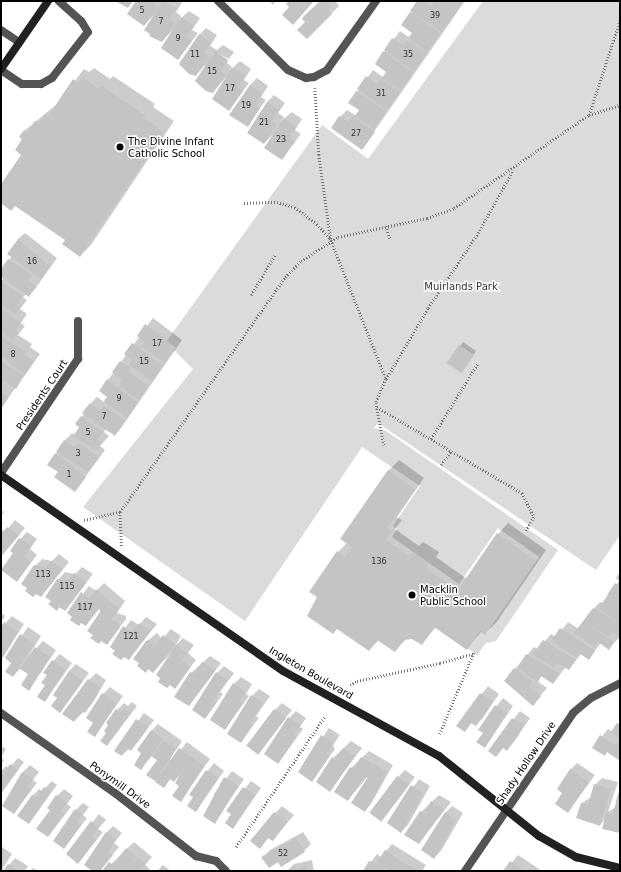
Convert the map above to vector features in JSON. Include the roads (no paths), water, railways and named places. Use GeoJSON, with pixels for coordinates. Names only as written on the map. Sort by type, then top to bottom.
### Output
{"type":"FeatureCollection","features":[{"type":"Feature","properties":{"kind":"street"},"geometry":{"type":"LineString","coordinates":[[48,1],[1,70],[22,84],[41,84],[52,78],[88,32],[81,21],[59,1]]}},
{"type":"Feature","properties":{"kind":"street"},"geometry":{"type":"LineString","coordinates":[[218,1],[292,73],[300,77],[314,78],[327,70],[376,1]]}},
{"type":"Feature","properties":{"kind":"street"},"geometry":{"type":"LineString","coordinates":[[1,30],[19,42]]}},
{"type":"Feature","properties":{"kind":"street","name":"Presidents Court"},"geometry":{"type":"LineString","coordinates":[[1,474],[78,359],[78,321]]}},
{"type":"Feature","properties":{"kind":"street","name":"Ingleton Boulevard"},"geometry":{"type":"LineString","coordinates":[[1,474],[283,671],[439,756],[506,810],[564,851],[620,868]]}},
{"type":"Feature","properties":{"kind":"street","name":"Shady Hollow Drive"},"geometry":{"type":"LineString","coordinates":[[465,871],[573,713],[591,698],[620,683]]}},
{"type":"Feature","properties":{"kind":"street","name":"Ponymill Drive"},"geometry":{"type":"LineString","coordinates":[[1,713],[115,793],[196,856],[216,861],[226,871]]}},
{"type":"Feature","properties":{"kind":"place","name":"The Divine Infant Catholic School"},"geometry":{"type":"Point","coordinates":[120,147]}},
{"type":"Feature","properties":{"kind":"place","name":"Macklin Public School"},"geometry":{"type":"Point","coordinates":[412,595]}},
{"type":"Feature","properties":{"kind":"park label","name":"Muirlands Park"},"geometry":{"type":"Point","coordinates":[461,287]}}]}
